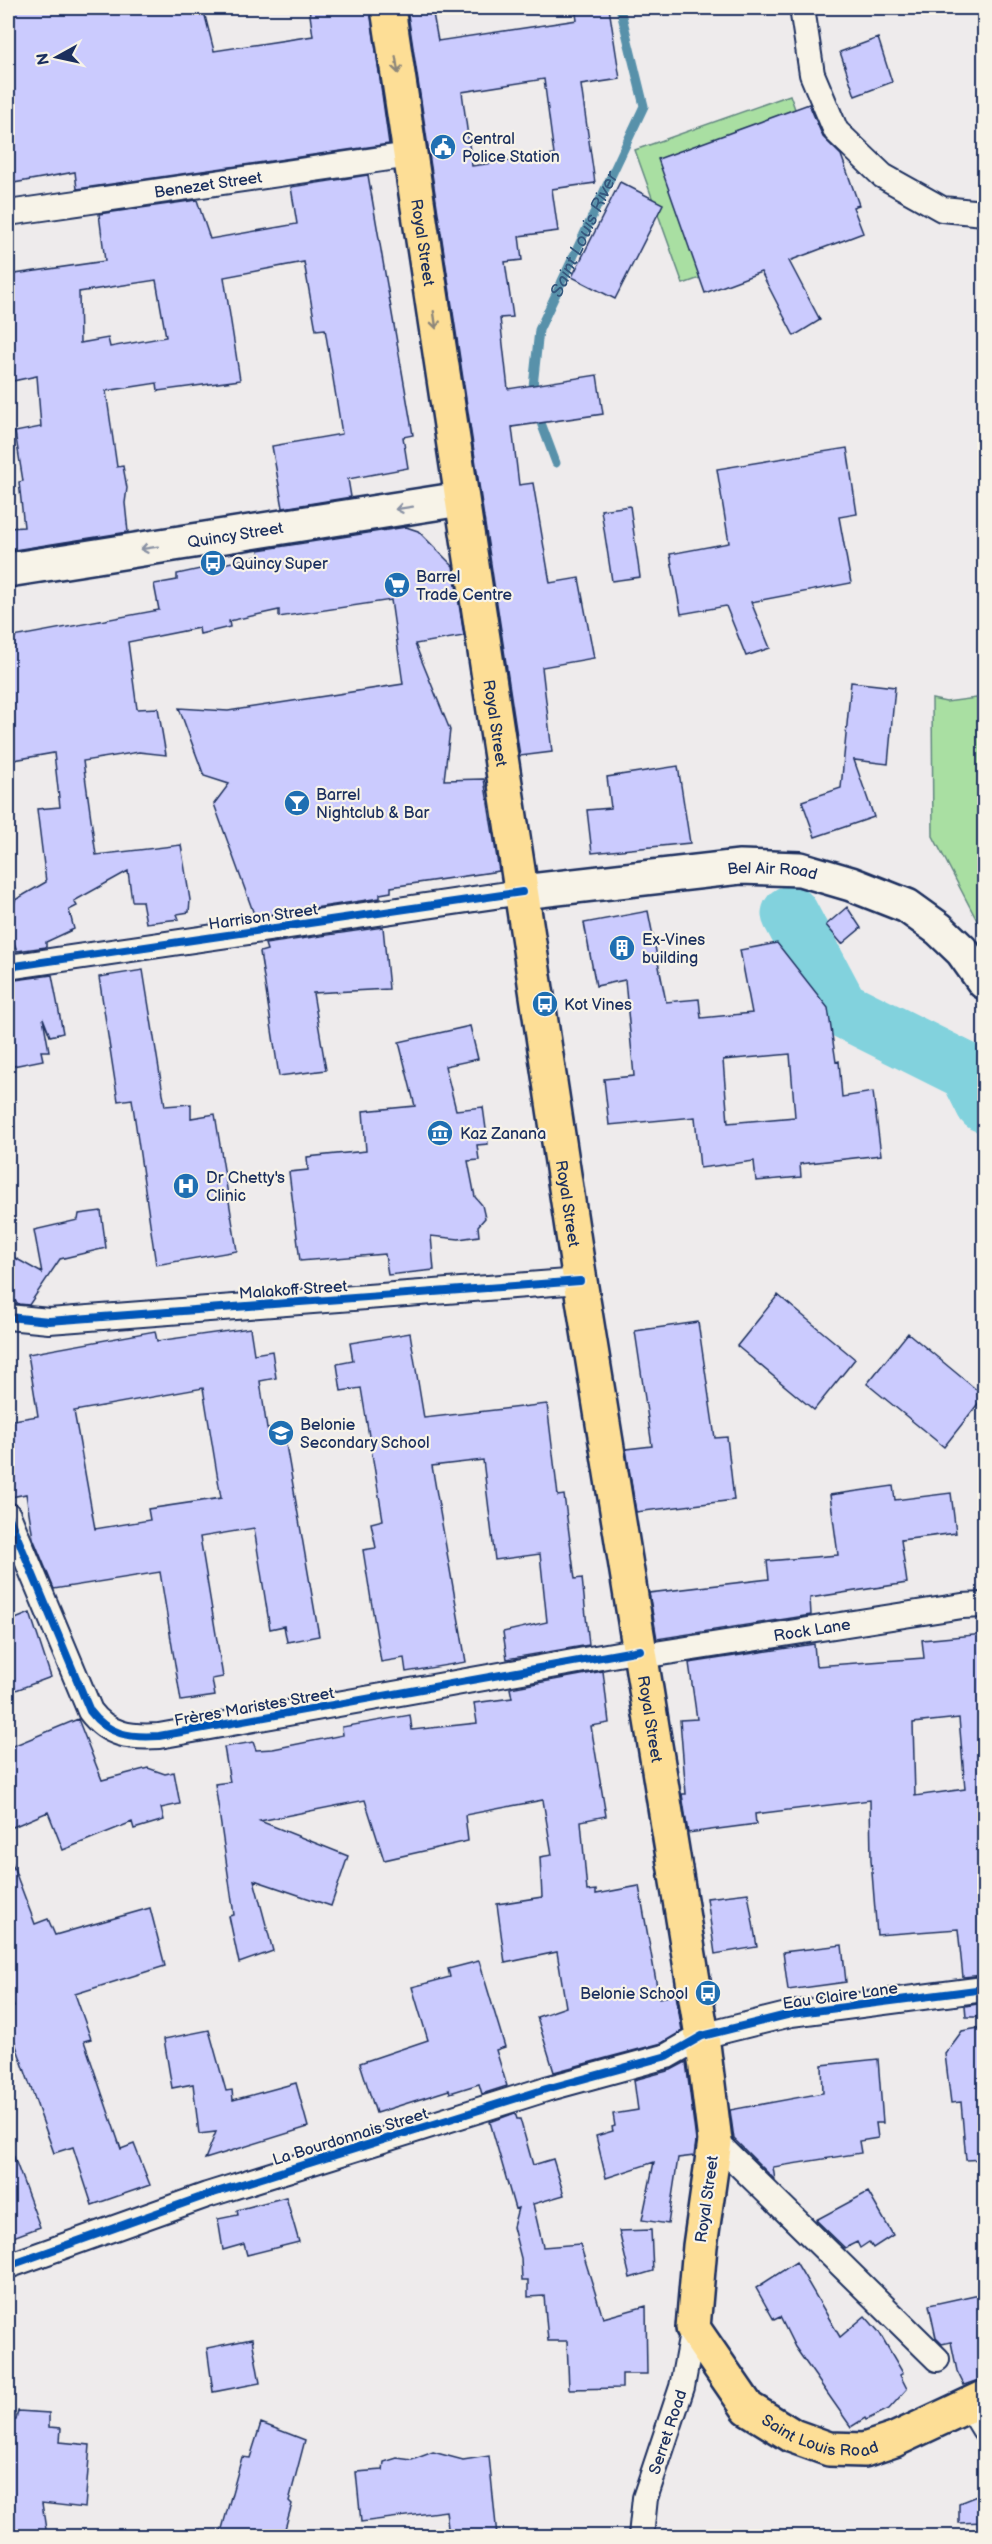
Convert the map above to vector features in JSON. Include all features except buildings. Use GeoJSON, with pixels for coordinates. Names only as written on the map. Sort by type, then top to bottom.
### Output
{"type":"FeatureCollection","features":[{"type":"Feature","properties":{"kind":"main road","name":"Royal Street"},"geometry":{"type":"LineString","coordinates":[[388,8],[580,1281],[702,2036],[715,2141],[700,2246],[693,2328]]}},
{"type":"Feature","properties":{"kind":"main road","name":"Quincy Street"},"geometry":{"type":"LineString","coordinates":[[8,570],[461,499]]}},
{"type":"Feature","properties":{"kind":"main road","name":"Bel Air Road"},"geometry":{"type":"LineString","coordinates":[[522,892],[740,867],[800,869],[851,884],[907,906],[939,929],[962,951],[984,982]]}},
{"type":"Feature","properties":{"kind":"main road","name":"Saint Louis Road"},"geometry":{"type":"LineString","coordinates":[[693,2328],[748,2408],[793,2436],[829,2449],[864,2450],[980,2411]]}},
{"type":"Feature","properties":{"kind":"street"},"geometry":{"type":"LineString","coordinates":[[802,9],[812,74],[836,131],[883,176],[942,209],[984,213]]}},
{"type":"Feature","properties":{"kind":"street","name":"Benezet Street"},"geometry":{"type":"LineString","coordinates":[[8,213],[410,155]]}},
{"type":"Feature","properties":{"kind":"street","name":"Harrison Street"},"geometry":{"type":"LineString","coordinates":[[8,967],[522,892]]}},
{"type":"Feature","properties":{"kind":"street","name":"Malakoff Street"},"geometry":{"type":"LineString","coordinates":[[8,1317],[49,1321],[580,1281]]}},
{"type":"Feature","properties":{"kind":"street","name":"Frères Maristes Street"},"geometry":{"type":"LineString","coordinates":[[8,1515],[90,1711],[99,1724],[114,1733],[140,1738],[159,1737],[641,1653]]}},
{"type":"Feature","properties":{"kind":"street","name":"Rock Lane"},"geometry":{"type":"LineString","coordinates":[[641,1653],[962,1606],[984,1605]]}},
{"type":"Feature","properties":{"kind":"street","name":"Eau Claire Lane"},"geometry":{"type":"LineString","coordinates":[[702,2036],[790,2014],[984,1989]]}},
{"type":"Feature","properties":{"kind":"street","name":"La Bourdonnais Street"},"geometry":{"type":"LineString","coordinates":[[8,2266],[218,2192],[546,2089],[667,2056],[702,2036]]}},
{"type":"Feature","properties":{"kind":"street"},"geometry":{"type":"LineString","coordinates":[[715,2141],[937,2360]]}},
{"type":"Feature","properties":{"kind":"street","name":"Serret Road"},"geometry":{"type":"LineString","coordinates":[[641,2536],[645,2498],[682,2387],[693,2328]]}},
{"type":"Feature","properties":{"kind":"green space"},"geometry":{"type":"Polygon","coordinates":[[[790,95],[838,229],[683,284],[635,150],[790,95]]]}},
{"type":"Feature","properties":{"kind":"green space"},"geometry":{"type":"Polygon","coordinates":[[[984,697],[984,934],[933,836],[932,699],[946,702],[984,697]]]}},
{"type":"Feature","properties":{"kind":"waterway","name":"Saint Louis River"},"geometry":{"type":"LineString","coordinates":[[532,396],[539,330],[644,106],[620,8]]}},
{"type":"Feature","properties":{"kind":"waterway","name":"Saint Louis River"},"geometry":{"type":"LineString","coordinates":[[537,412],[556,463]]}},
{"type":"Feature","properties":{"kind":"waterway","name":"Saint Louis River"},"geometry":{"type":"LineString","coordinates":[[790,914],[840,1008],[968,1072],[984,1104]]}},
{"type":"Feature","properties":{"kind":"cycle path"},"geometry":{"type":"LineString","coordinates":[[8,967],[522,892]]}},
{"type":"Feature","properties":{"kind":"cycle path"},"geometry":{"type":"LineString","coordinates":[[8,1317],[49,1321],[580,1281]]}},
{"type":"Feature","properties":{"kind":"cycle path"},"geometry":{"type":"LineString","coordinates":[[8,1515],[90,1711],[112,1730],[129,1735],[159,1736],[640,1650]]}},
{"type":"Feature","properties":{"kind":"cycle path"},"geometry":{"type":"LineString","coordinates":[[8,2266],[207,2195],[546,2089],[667,2056],[702,2036],[791,2014],[984,1989]]}},
{"type":"Feature","properties":{"kind":"place","name":"Central Police Station"},"geometry":{"type":"Point","coordinates":[443,147]}},
{"type":"Feature","properties":{"kind":"place","name":"Quincy Super"},"geometry":{"type":"Point","coordinates":[213,563]}},
{"type":"Feature","properties":{"kind":"place","name":"Barrel Trade Centre"},"geometry":{"type":"Point","coordinates":[397,585]}},
{"type":"Feature","properties":{"kind":"place","name":"Barrel Nightclub & Bar"},"geometry":{"type":"Point","coordinates":[297,803]}},
{"type":"Feature","properties":{"kind":"place","name":"Ex-Vines building"},"geometry":{"type":"Point","coordinates":[622,948]}},
{"type":"Feature","properties":{"kind":"place","name":"Kot Vines"},"geometry":{"type":"Point","coordinates":[545,1004]}},
{"type":"Feature","properties":{"kind":"place","name":"Kaz Zanana"},"geometry":{"type":"Point","coordinates":[440,1133]}},
{"type":"Feature","properties":{"kind":"place","name":"Dr Chetty's Clinic"},"geometry":{"type":"Point","coordinates":[186,1186]}},
{"type":"Feature","properties":{"kind":"place","name":"Belonie Secondary School"},"geometry":{"type":"Point","coordinates":[281,1433]}},
{"type":"Feature","properties":{"kind":"place","name":"Belonie School"},"geometry":{"type":"Point","coordinates":[708,1993]}}]}
